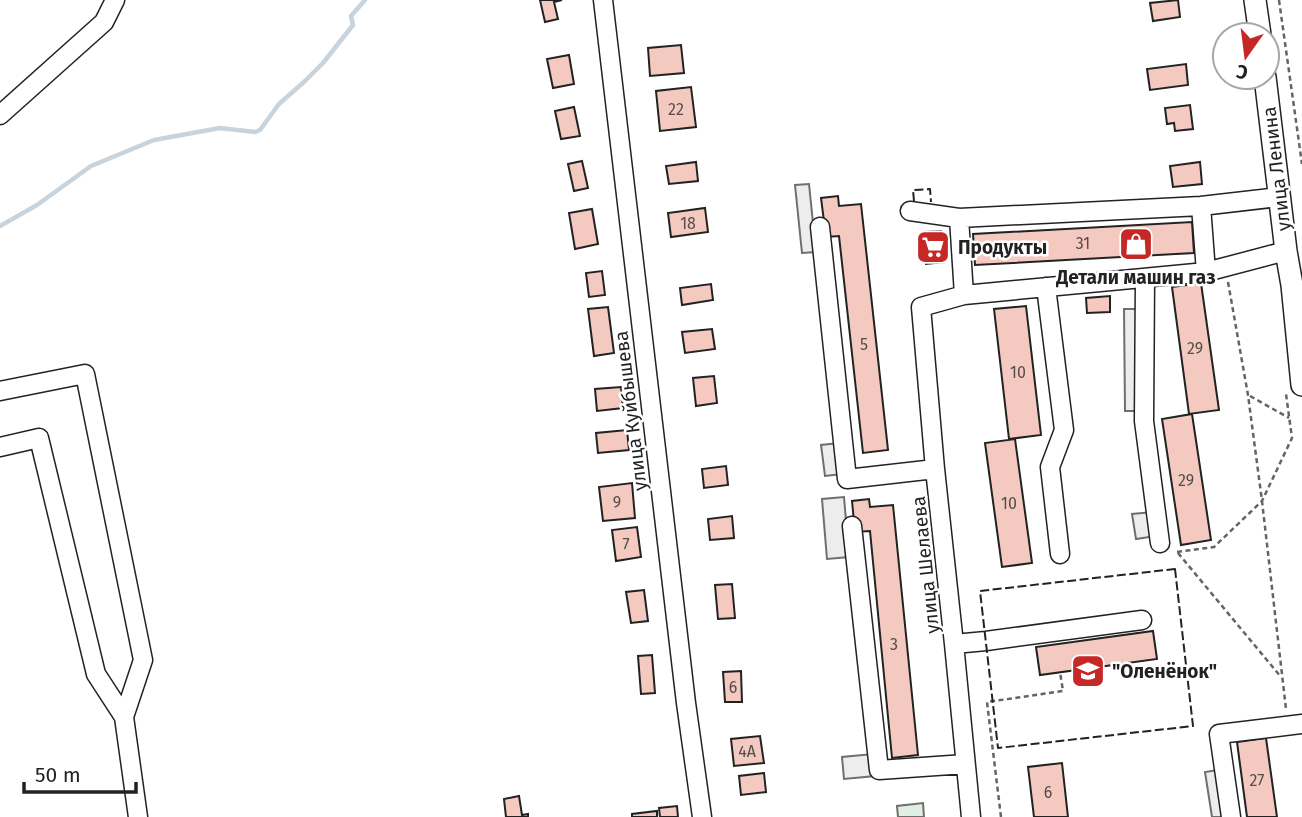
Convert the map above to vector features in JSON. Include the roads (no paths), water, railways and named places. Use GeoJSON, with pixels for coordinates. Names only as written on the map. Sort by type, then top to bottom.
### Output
{"type":"FeatureCollection","features":[{"type":"Feature","properties":{"kind":"main road"},"geometry":{"type":"LineString","coordinates":[[1255,0],[1257,21]]}},
{"type":"Feature","properties":{"kind":"main road","name":"улица Ленина"},"geometry":{"type":"LineString","coordinates":[[1267,91],[1286,251],[1297,284],[1300,353],[1294,386]]}},
{"type":"Feature","properties":{"kind":"street"},"geometry":{"type":"LineString","coordinates":[[0,115],[104,22],[116,0]]}},
{"type":"Feature","properties":{"kind":"street","name":"улица Куйбышева"},"geometry":{"type":"LineString","coordinates":[[603,0],[684,690],[702,817]]}},
{"type":"Feature","properties":{"kind":"street"},"geometry":{"type":"LineString","coordinates":[[910,211],[959,218],[1201,206],[1279,197]]}},
{"type":"Feature","properties":{"kind":"street"},"geometry":{"type":"LineString","coordinates":[[1201,206],[1206,272]]}},
{"type":"Feature","properties":{"kind":"street"},"geometry":{"type":"LineString","coordinates":[[959,218],[964,295],[1206,272],[1286,251]]}},
{"type":"Feature","properties":{"kind":"street"},"geometry":{"type":"LineString","coordinates":[[820,227],[847,479],[935,469]]}},
{"type":"Feature","properties":{"kind":"street"},"geometry":{"type":"LineString","coordinates":[[1145,278],[1144,421],[1160,543]]}},
{"type":"Feature","properties":{"kind":"street"},"geometry":{"type":"LineString","coordinates":[[1046,287],[1064,430],[1050,467],[1060,554]]}},
{"type":"Feature","properties":{"kind":"street","name":"улица Шелаева"},"geometry":{"type":"LineString","coordinates":[[964,295],[921,307],[971,817]]}},
{"type":"Feature","properties":{"kind":"street"},"geometry":{"type":"LineString","coordinates":[[0,391],[85,374],[143,660],[124,717]]}},
{"type":"Feature","properties":{"kind":"street"},"geometry":{"type":"LineString","coordinates":[[0,447],[39,438],[96,674],[124,717],[138,817]]}},
{"type":"Feature","properties":{"kind":"street"},"geometry":{"type":"LineString","coordinates":[[852,526],[879,770],[965,764]]}},
{"type":"Feature","properties":{"kind":"street"},"geometry":{"type":"LineString","coordinates":[[954,644],[1142,620]]}},
{"type":"Feature","properties":{"kind":"street"},"geometry":{"type":"LineString","coordinates":[[1231,817],[1219,734],[1295,725]]}},
{"type":"Feature","properties":{"kind":"waterway"},"geometry":{"type":"LineString","coordinates":[[0,226],[37,205],[91,166],[154,140],[220,128],[255,132],[260,130],[279,104],[323,63],[353,25],[351,16],[365,0]]}},
{"type":"Feature","properties":{"kind":"place","name":"Детали машин газ"},"geometry":{"type":"Point","coordinates":[1136,244]}},
{"type":"Feature","properties":{"kind":"place","name":"Продукты"},"geometry":{"type":"Point","coordinates":[933,247]}},
{"type":"Feature","properties":{"kind":"place","name":"\"Оленёнок\""},"geometry":{"type":"Point","coordinates":[1088,671]}}]}
